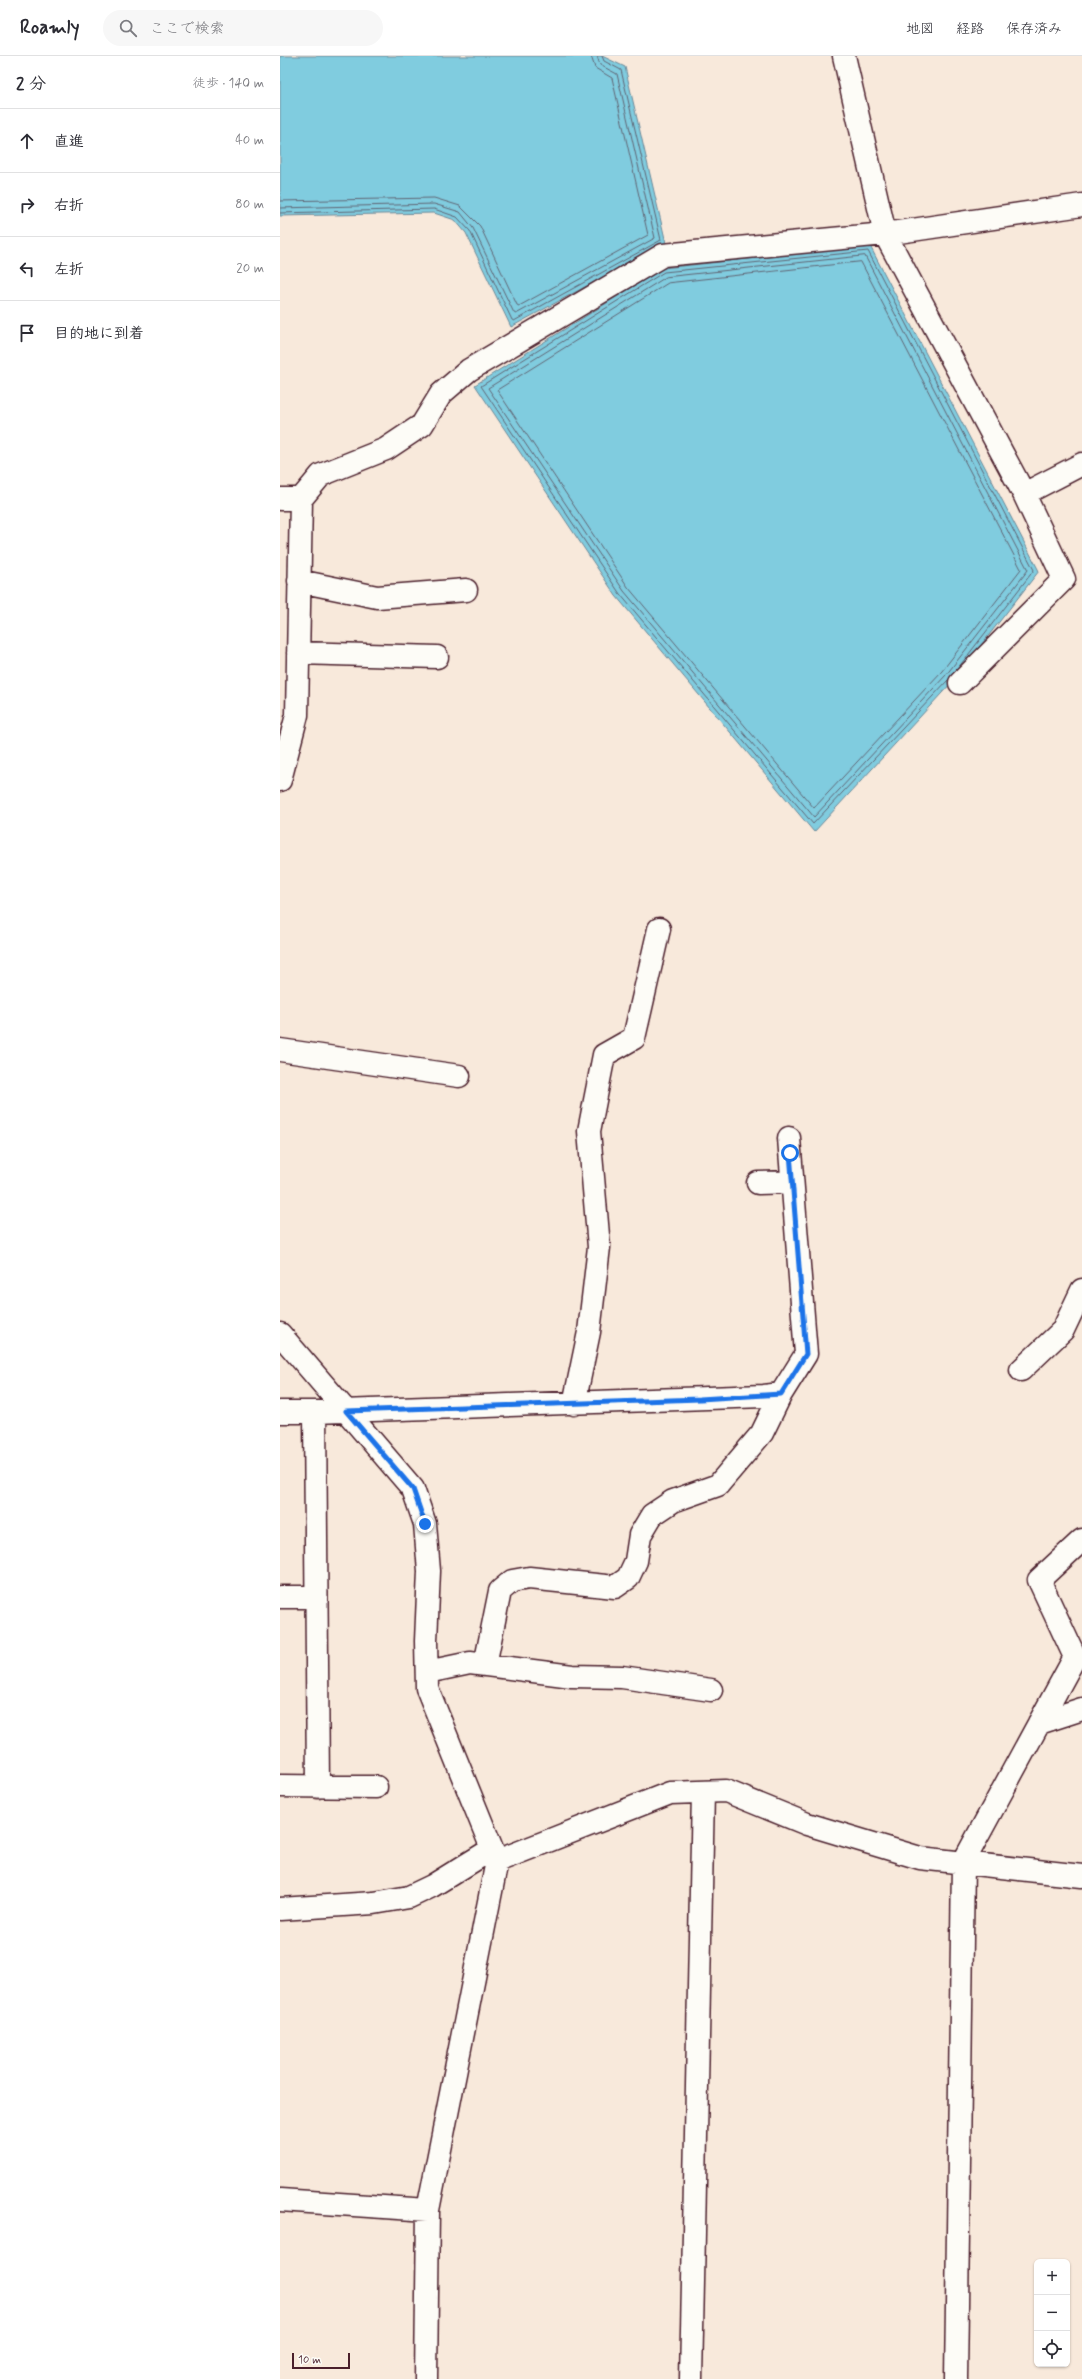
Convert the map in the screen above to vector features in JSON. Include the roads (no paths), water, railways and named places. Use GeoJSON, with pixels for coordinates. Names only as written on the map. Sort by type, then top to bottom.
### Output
{"type":"FeatureCollection","features":[{"type":"Feature","properties":{"kind":"street"},"geometry":{"type":"LineString","coordinates":[[844,56],[885,234],[1024,494],[1064,579],[960,683]]}},
{"type":"Feature","properties":{"kind":"street"},"geometry":{"type":"LineString","coordinates":[[280,780],[287,728],[298,715],[299,581],[290,499],[321,475],[386,449],[422,425],[441,394],[469,370],[663,255],[885,234],[1082,205]]}},
{"type":"Feature","properties":{"kind":"street"},"geometry":{"type":"LineString","coordinates":[[1024,494],[1082,464]]}},
{"type":"Feature","properties":{"kind":"street"},"geometry":{"type":"LineString","coordinates":[[299,581],[377,597],[466,590]]}},
{"type":"Feature","properties":{"kind":"street"},"geometry":{"type":"LineString","coordinates":[[298,652],[437,657]]}},
{"type":"Feature","properties":{"kind":"street"},"geometry":{"type":"LineString","coordinates":[[574,1404],[589,1332],[599,1247],[589,1131],[604,1055],[634,1038],[659,929]]}},
{"type":"Feature","properties":{"kind":"street"},"geometry":{"type":"LineString","coordinates":[[280,1050],[459,1076]]}},
{"type":"Feature","properties":{"kind":"street"},"geometry":{"type":"LineString","coordinates":[[485,1665],[500,1591],[512,1581],[529,1578],[615,1587],[628,1578],[636,1561],[640,1535],[652,1515],[673,1501],[718,1485],[762,1433],[781,1394],[806,1354],[789,1138]]}},
{"type":"Feature","properties":{"kind":"street"},"geometry":{"type":"LineString","coordinates":[[758,1183],[792,1182]]}},
{"type":"Feature","properties":{"kind":"street"},"geometry":{"type":"LineString","coordinates":[[1021,1370],[1063,1330],[1082,1290]]}},
{"type":"Feature","properties":{"kind":"street"},"geometry":{"type":"LineString","coordinates":[[280,1334],[413,1489],[425,1524],[429,1571],[427,1688],[494,1855],[428,2210],[426,2379]]}},
{"type":"Feature","properties":{"kind":"street"},"geometry":{"type":"LineString","coordinates":[[280,1412],[574,1404],[781,1394]]}},
{"type":"Feature","properties":{"kind":"street"},"geometry":{"type":"LineString","coordinates":[[315,1412],[318,1787]]}},
{"type":"Feature","properties":{"kind":"street"},"geometry":{"type":"LineString","coordinates":[[956,2379],[963,1863],[1075,1657],[1039,1580],[1082,1540]]}},
{"type":"Feature","properties":{"kind":"street"},"geometry":{"type":"LineString","coordinates":[[280,1597],[316,1597]]}},
{"type":"Feature","properties":{"kind":"street"},"geometry":{"type":"LineString","coordinates":[[427,1672],[470,1663],[572,1676],[622,1677],[711,1690]]}},
{"type":"Feature","properties":{"kind":"street"},"geometry":{"type":"LineString","coordinates":[[1039,1723],[1082,1709]]}},
{"type":"Feature","properties":{"kind":"street"},"geometry":{"type":"LineString","coordinates":[[280,1786],[376,1787]]}},
{"type":"Feature","properties":{"kind":"street"},"geometry":{"type":"LineString","coordinates":[[280,1909],[374,1903],[409,1897],[494,1855],[670,1793],[726,1791],[807,1824],[920,1858],[1082,1876]]}},
{"type":"Feature","properties":{"kind":"street"},"geometry":{"type":"LineString","coordinates":[[690,2379],[703,1792]]}},
{"type":"Feature","properties":{"kind":"street"},"geometry":{"type":"LineString","coordinates":[[280,2200],[428,2210]]}},
{"type":"Feature","properties":{"kind":"water"},"geometry":{"type":"Polygon","coordinates":[[[280,56],[602,56],[625,67],[666,243],[511,327],[466,233],[455,220],[434,213],[280,216],[280,56]]]}},
{"type":"Feature","properties":{"kind":"water"},"geometry":{"type":"Polygon","coordinates":[[[870,246],[1039,571],[953,681],[814,832],[616,596],[475,385],[663,268],[870,246]]]}}]}
